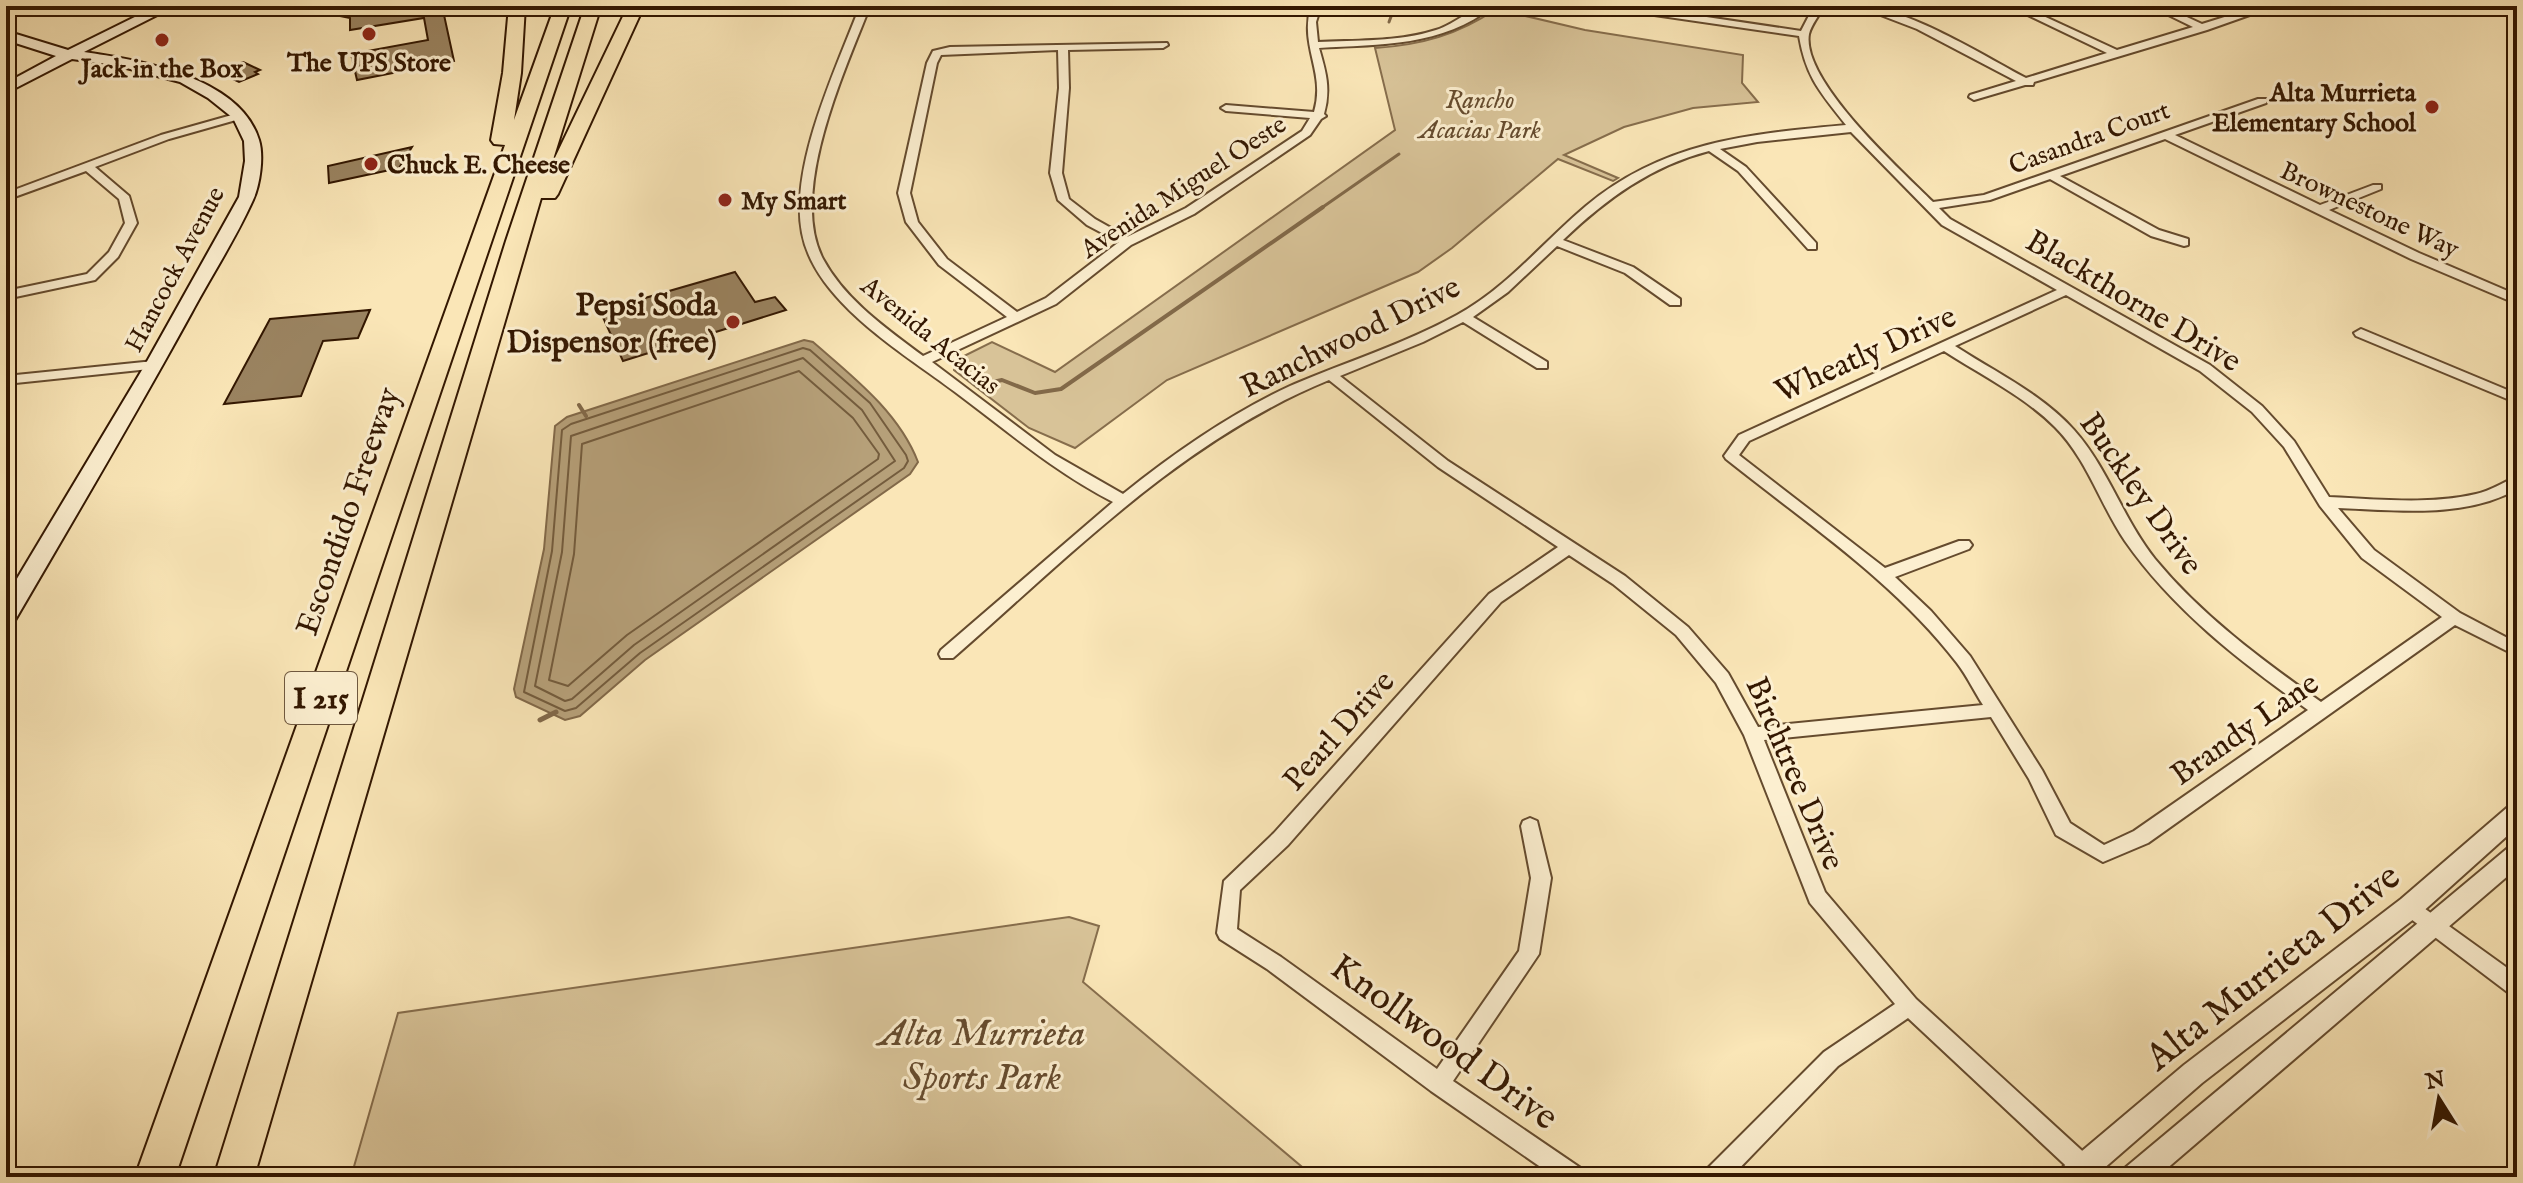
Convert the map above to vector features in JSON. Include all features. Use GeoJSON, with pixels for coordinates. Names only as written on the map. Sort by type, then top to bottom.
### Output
{"type":"FeatureCollection","features":[{"type":"Feature","properties":{"kind":"highway"},"geometry":{"type":"LineString","coordinates":[[486,219],[509,94],[517,6]]}},
{"type":"Feature","properties":{"kind":"highway","name":"Escondido Freeway"},"geometry":{"type":"LineString","coordinates":[[155,1177],[486,219],[563,6]]}},
{"type":"Feature","properties":{"kind":"highway","name":"I 215"},"geometry":{"type":"LineString","coordinates":[[234,1177],[517,241],[593,6]]}},
{"type":"Feature","properties":{"kind":"highway"},"geometry":{"type":"LineString","coordinates":[[517,241],[543,205],[636,6]]}},
{"type":"Feature","properties":{"kind":"main road"},"geometry":{"type":"LineString","coordinates":[[6,89],[168,6]]}},
{"type":"Feature","properties":{"kind":"main road"},"geometry":{"type":"LineString","coordinates":[[70,55],[104,44],[188,6]]}},
{"type":"Feature","properties":{"kind":"main road"},"geometry":{"type":"LineString","coordinates":[[2501,6],[2517,15]]}},
{"type":"Feature","properties":{"kind":"main road"},"geometry":{"type":"LineString","coordinates":[[6,35],[70,55],[116,61],[185,79],[213,95],[239,116]]}},
{"type":"Feature","properties":{"kind":"main road","name":"Hancock Avenue"},"geometry":{"type":"LineString","coordinates":[[10,603],[154,365],[247,197],[253,161],[252,141],[239,116]]}},
{"type":"Feature","properties":{"kind":"street","name":"Avenida Acacias"},"geometry":{"type":"LineString","coordinates":[[865,6],[809,169],[808,235],[837,289],[857,310],[1063,468],[1126,502]]}},
{"type":"Feature","properties":{"kind":"street","name":"Avenida Miguel Oeste"},"geometry":{"type":"LineString","coordinates":[[921,362],[1051,301],[1127,242],[1190,211],[1306,133],[1321,116],[1326,98],[1310,20],[1316,6]]}},
{"type":"Feature","properties":{"kind":"street"},"geometry":{"type":"LineString","coordinates":[[1315,45],[1406,40],[1442,32],[1488,6]]}},
{"type":"Feature","properties":{"kind":"street"},"geometry":{"type":"LineString","coordinates":[[1613,6],[1670,11],[1804,34],[1819,6]]}},
{"type":"Feature","properties":{"kind":"street"},"geometry":{"type":"LineString","coordinates":[[1862,6],[1920,27],[2029,83]]}},
{"type":"Feature","properties":{"kind":"street"},"geometry":{"type":"LineString","coordinates":[[2014,6],[2118,54]]}},
{"type":"Feature","properties":{"kind":"street"},"geometry":{"type":"LineString","coordinates":[[2155,6],[2204,28]]}},
{"type":"Feature","properties":{"kind":"street"},"geometry":{"type":"LineString","coordinates":[[1974,97],[2029,83],[2270,6]]}},
{"type":"Feature","properties":{"kind":"street","name":"Blackthorne Drive"},"geometry":{"type":"LineString","coordinates":[[1804,34],[1809,64],[1821,86],[1854,128],[1946,222],[2205,368],[2257,409],[2289,444],[2325,502],[2368,554],[2454,617],[2517,650]]}},
{"type":"Feature","properties":{"kind":"street"},"geometry":{"type":"LineString","coordinates":[[1016,317],[943,262],[912,222],[904,193],[926,82],[937,53],[966,49],[1163,45]]}},
{"type":"Feature","properties":{"kind":"street"},"geometry":{"type":"LineString","coordinates":[[1063,48],[1064,88],[1056,173],[1064,200],[1091,222],[1127,242]]}},
{"type":"Feature","properties":{"kind":"street","name":"Casandra Court"},"geometry":{"type":"LineString","coordinates":[[1928,206],[1986,198],[2262,101]]}},
{"type":"Feature","properties":{"kind":"street"},"geometry":{"type":"LineString","coordinates":[[1226,108],[1321,116]]}},
{"type":"Feature","properties":{"kind":"street"},"geometry":{"type":"LineString","coordinates":[[6,197],[165,137],[239,116]]}},
{"type":"Feature","properties":{"kind":"street","name":"Ranchwood Drive"},"geometry":{"type":"LineString","coordinates":[[947,654],[1126,502],[1209,438],[1272,401],[1464,317],[1518,278],[1606,196],[1639,173],[1673,157],[1752,137],[1854,128]]}},
{"type":"Feature","properties":{"kind":"street","name":"Brownestone Way"},"geometry":{"type":"LineString","coordinates":[[2163,134],[2415,256],[2517,300]]}},
{"type":"Feature","properties":{"kind":"street"},"geometry":{"type":"LineString","coordinates":[[1709,146],[1742,169],[1812,246]]}},
{"type":"Feature","properties":{"kind":"street"},"geometry":{"type":"LineString","coordinates":[[6,295],[91,277],[114,254],[131,223],[125,198],[87,166]]}},
{"type":"Feature","properties":{"kind":"street"},"geometry":{"type":"LineString","coordinates":[[2050,175],[2155,233],[2184,242]]}},
{"type":"Feature","properties":{"kind":"street"},"geometry":{"type":"LineString","coordinates":[[2319,210],[2377,187]]}},
{"type":"Feature","properties":{"kind":"street"},"geometry":{"type":"LineString","coordinates":[[1556,241],[1629,270],[1675,302]]}},
{"type":"Feature","properties":{"kind":"street","name":"Wheatly Drive"},"geometry":{"type":"LineString","coordinates":[[1883,575],[1731,456],[1744,438],[2067,290]]}},
{"type":"Feature","properties":{"kind":"street"},"geometry":{"type":"LineString","coordinates":[[1464,317],[1542,365]]}},
{"type":"Feature","properties":{"kind":"street"},"geometry":{"type":"LineString","coordinates":[[2361,333],[2517,399]]}},
{"type":"Feature","properties":{"kind":"street","name":"Buckley Drive"},"geometry":{"type":"LineString","coordinates":[[1947,347],[2058,421],[2087,455],[2128,534],[2163,579],[2233,647],[2320,710]]}},
{"type":"Feature","properties":{"kind":"street"},"geometry":{"type":"LineString","coordinates":[[6,380],[154,365]]}},
{"type":"Feature","properties":{"kind":"street","name":"Birchtree Drive"},"geometry":{"type":"LineString","coordinates":[[1332,376],[1443,464],[1619,580],[1682,631],[1722,678],[1753,734],[1817,897],[1909,1006],[2083,1174]]}},
{"type":"Feature","properties":{"kind":"street"},"geometry":{"type":"LineString","coordinates":[[2325,502],[2430,506],[2504,493],[2517,482]]}},
{"type":"Feature","properties":{"kind":"street"},"geometry":{"type":"LineString","coordinates":[[1753,734],[1996,710],[1964,660],[1883,575],[1964,545]]}},
{"type":"Feature","properties":{"kind":"street","name":"Pearl Drive"},"geometry":{"type":"LineString","coordinates":[[1274,963],[1227,933],[1231,887],[1281,839],[1495,598],[1568,548]]}},
{"type":"Feature","properties":{"kind":"street","name":"Brandy Lane"},"geometry":{"type":"LineString","coordinates":[[1996,710],[2036,775],[2063,829],[2103,854],[2141,837],[2454,617]]}},
{"type":"Feature","properties":{"kind":"street","name":"Alta Murrieta Drive"},"geometry":{"type":"LineString","coordinates":[[2083,1174],[2193,1074],[2410,907],[2517,813]]}},
{"type":"Feature","properties":{"kind":"street"},"geometry":{"type":"LineString","coordinates":[[1439,1084],[1529,954],[1541,878],[1530,826]]}},
{"type":"Feature","properties":{"kind":"street","name":"Alta Murrieta Drive"},"geometry":{"type":"LineString","coordinates":[[2136,1177],[2517,854]]}},
{"type":"Feature","properties":{"kind":"street"},"geometry":{"type":"LineString","coordinates":[[2410,907],[2517,987]]}},
{"type":"Feature","properties":{"kind":"street","name":"Knollwood Drive"},"geometry":{"type":"LineString","coordinates":[[1274,963],[1439,1084],[1574,1177]]}},
{"type":"Feature","properties":{"kind":"street"},"geometry":{"type":"LineString","coordinates":[[1715,1177],[1831,1059],[1909,1006]]}},
{"type":"Feature","properties":{"kind":"green space","name":"Rancho Acacias Park"},"geometry":{"type":"Polygon","coordinates":[[[1496,9],[1585,30],[1743,55],[1742,83],[1758,102],[1693,108],[1624,127],[1564,155],[1618,178],[1613,181],[1558,159],[1452,248],[1418,272],[1167,380],[1075,448],[1029,428],[954,370],[956,360],[992,342],[1055,372],[1395,130],[1375,48],[1438,37],[1468,26],[1496,9]]]}},
{"type":"Feature","properties":{"kind":"green space","name":"Alta Murrieta Sports Park"},"geometry":{"type":"Polygon","coordinates":[[[1069,917],[1099,926],[1083,982],[1314,1177],[351,1177],[398,1013],[1069,917]]]}},
{"type":"Feature","properties":{"kind":"water"},"geometry":{"type":"Polygon","coordinates":[[[804,340],[813,342],[887,411],[910,444],[918,462],[910,474],[645,660],[580,716],[565,720],[516,697],[514,689],[544,549],[555,426],[567,417],[804,340]]]}},
{"type":"Feature","properties":{"kind":"building"},"geometry":{"type":"Polygon","coordinates":[[[321,6],[454,6],[454,14],[444,15],[454,61],[357,80],[351,54],[428,40],[424,18],[350,30],[350,18],[320,12],[321,6]]]}},
{"type":"Feature","properties":{"kind":"building"},"geometry":{"type":"Polygon","coordinates":[[[243,62],[260,70],[255,72],[258,74],[239,82],[218,72],[243,62]]]}},
{"type":"Feature","properties":{"kind":"building","name":"Chuck E. Cheese"},"geometry":{"type":"Polygon","coordinates":[[[412,147],[399,168],[329,183],[328,166],[412,147]]]}},
{"type":"Feature","properties":{"kind":"building"},"geometry":{"type":"Polygon","coordinates":[[[735,272],[755,302],[775,297],[786,310],[623,361],[600,311],[735,272]]]}},
{"type":"Feature","properties":{"kind":"building"},"geometry":{"type":"Polygon","coordinates":[[[370,310],[358,338],[323,341],[301,396],[224,404],[270,319],[370,310]]]}},
{"type":"Feature","properties":{"kind":"waterway"},"geometry":{"type":"LineString","coordinates":[[1389,22],[1395,6]]}},
{"type":"Feature","properties":{"kind":"waterway"},"geometry":{"type":"LineString","coordinates":[[1320,209],[1399,154]]}},
{"type":"Feature","properties":{"kind":"waterway"},"geometry":{"type":"LineString","coordinates":[[988,383],[1002,380],[1035,393],[1061,389],[1323,207]]}},
{"type":"Feature","properties":{"kind":"waterway"},"geometry":{"type":"LineString","coordinates":[[579,405],[586,416]]}},
{"type":"Feature","properties":{"kind":"waterway"},"geometry":{"type":"LineString","coordinates":[[540,720],[556,712]]}},
{"type":"Feature","properties":{"kind":"place","name":"The UPS Store"},"geometry":{"type":"Point","coordinates":[369,34]}},
{"type":"Feature","properties":{"kind":"place","name":"Jack in the Box"},"geometry":{"type":"Point","coordinates":[162,40]}},
{"type":"Feature","properties":{"kind":"place","name":"Alta Murrieta Elementary School"},"geometry":{"type":"Point","coordinates":[2432,107]}},
{"type":"Feature","properties":{"kind":"place","name":"Chuck E. Cheese"},"geometry":{"type":"Point","coordinates":[371,164]}},
{"type":"Feature","properties":{"kind":"place","name":"My Smart"},"geometry":{"type":"Point","coordinates":[725,200]}},
{"type":"Feature","properties":{"kind":"place","name":"Pepsi Soda Dispensor (free)"},"geometry":{"type":"Point","coordinates":[733,322]}}]}
